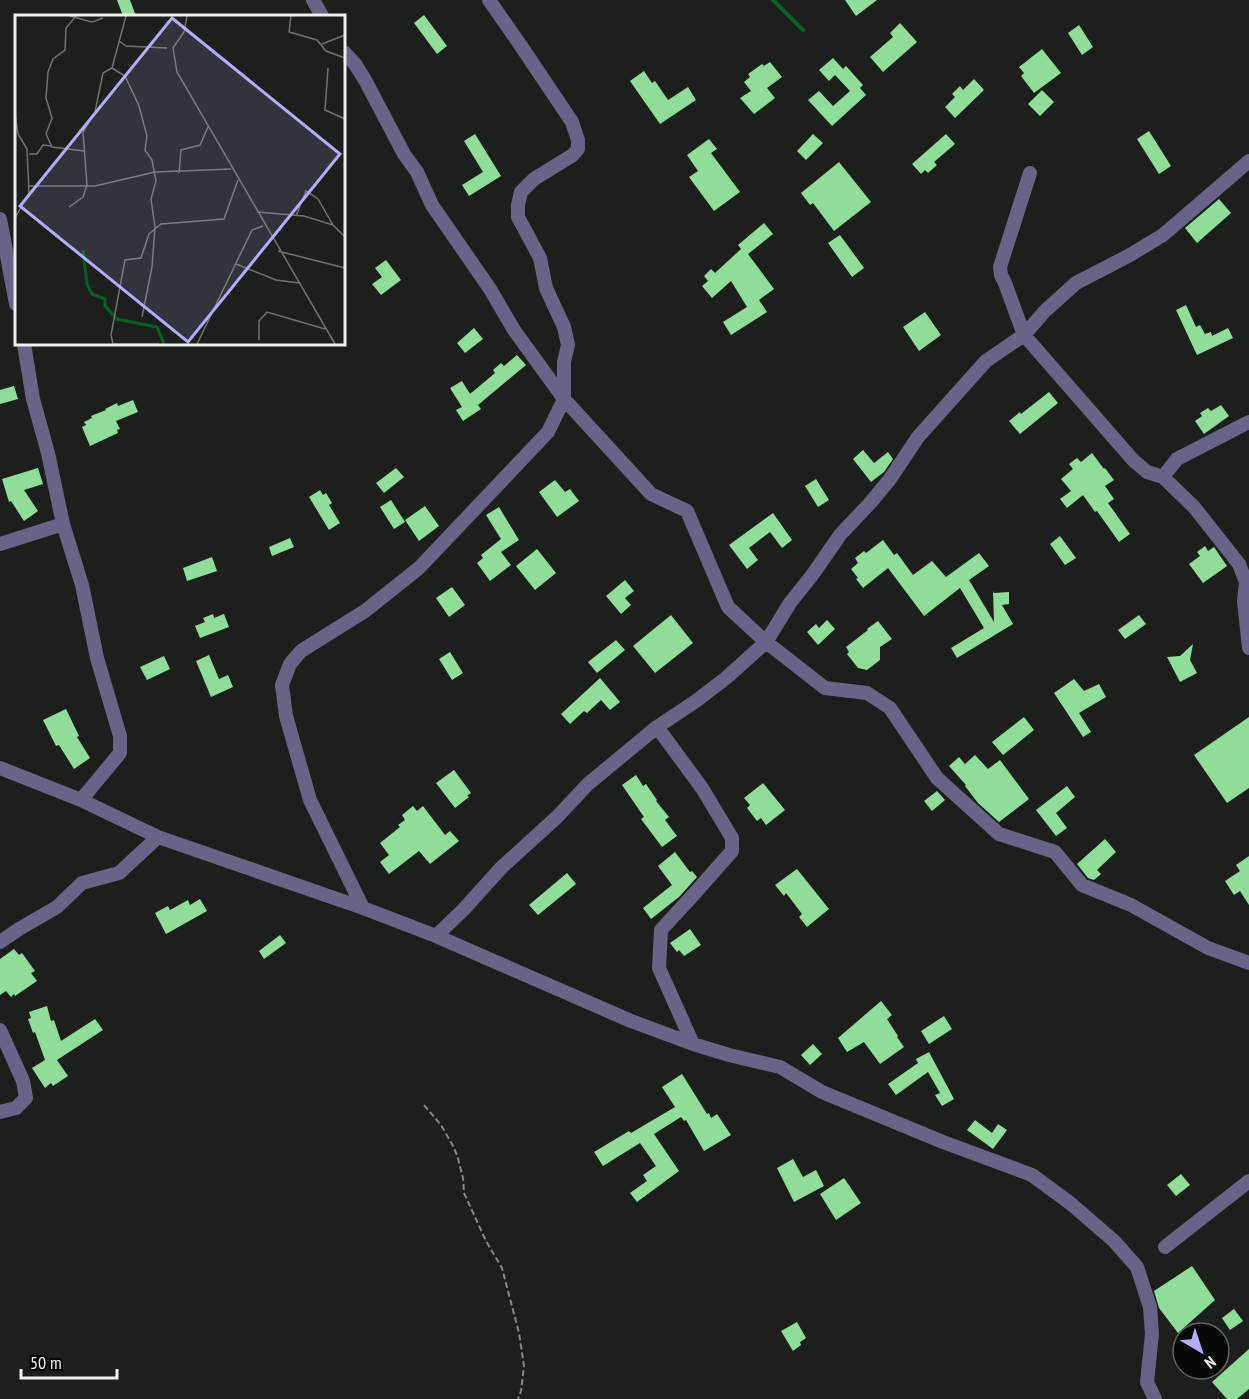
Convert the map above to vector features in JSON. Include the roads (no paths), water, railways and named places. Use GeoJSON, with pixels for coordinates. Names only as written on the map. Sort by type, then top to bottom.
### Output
{"type":"FeatureCollection","features":[{"type":"Feature","properties":{"kind":"street"},"geometry":{"type":"LineString","coordinates":[[313,0],[321,15]]}},
{"type":"Feature","properties":{"kind":"street"},"geometry":{"type":"LineString","coordinates":[[363,908],[310,800],[286,716],[282,685],[291,664],[301,651],[365,611],[419,568],[548,432],[564,399],[564,362],[568,345],[564,327],[546,288],[540,258],[518,217],[518,205],[521,192],[534,179],[573,155],[578,149],[578,140],[572,122],[489,0]]}},
{"type":"Feature","properties":{"kind":"street"},"geometry":{"type":"LineString","coordinates":[[345,53],[365,80],[404,154],[417,172],[432,205],[490,289],[514,330],[564,399],[651,494],[687,511],[728,607],[766,642],[825,688],[867,693],[890,708],[937,778],[999,834],[1055,852],[1082,885],[1131,905],[1208,948],[1249,963]]}},
{"type":"Feature","properties":{"kind":"street"},"geometry":{"type":"LineString","coordinates":[[436,936],[501,868],[557,817],[588,784],[657,727],[711,690],[766,642],[790,603],[840,535],[890,479],[918,437],[986,361],[1024,336],[1045,311],[1076,283],[1130,255],[1163,234],[1249,161]]}},
{"type":"Feature","properties":{"kind":"street"},"geometry":{"type":"LineString","coordinates":[[1030,173],[1000,267],[1024,336],[1133,460],[1147,472],[1162,477],[1194,507],[1239,564],[1245,582],[1244,601],[1249,648]]}},
{"type":"Feature","properties":{"kind":"street"},"geometry":{"type":"LineString","coordinates":[[0,219],[15,299]]}},
{"type":"Feature","properties":{"kind":"street"},"geometry":{"type":"LineString","coordinates":[[24,345],[33,399],[48,453],[63,524],[82,585],[97,658],[120,736],[120,753],[81,800]]}},
{"type":"Feature","properties":{"kind":"street"},"geometry":{"type":"LineString","coordinates":[[1162,477],[1177,459],[1249,422]]}},
{"type":"Feature","properties":{"kind":"street"},"geometry":{"type":"LineString","coordinates":[[0,544],[63,524]]}},
{"type":"Feature","properties":{"kind":"street"},"geometry":{"type":"LineString","coordinates":[[657,727],[702,788],[732,838],[732,851],[661,930],[659,968],[693,1044]]}},
{"type":"Feature","properties":{"kind":"street"},"geometry":{"type":"LineString","coordinates":[[0,768],[81,800],[158,837],[363,908],[436,936],[631,1021],[693,1044],[780,1067],[822,1092],[943,1142],[1032,1175],[1070,1203],[1114,1241],[1137,1267],[1150,1307],[1152,1334],[1146,1382],[1155,1399]]}},
{"type":"Feature","properties":{"kind":"street"},"geometry":{"type":"LineString","coordinates":[[0,942],[57,907],[82,883],[119,873],[158,837]]}},
{"type":"Feature","properties":{"kind":"street"},"geometry":{"type":"LineString","coordinates":[[0,1029],[23,1081],[26,1098],[16,1108],[0,1112]]}},
{"type":"Feature","properties":{"kind":"street"},"geometry":{"type":"LineString","coordinates":[[1165,1247],[1249,1181]]}},
{"type":"Feature","properties":{"kind":"waterway"},"geometry":{"type":"LineString","coordinates":[[773,0],[803,30]]}}]}
